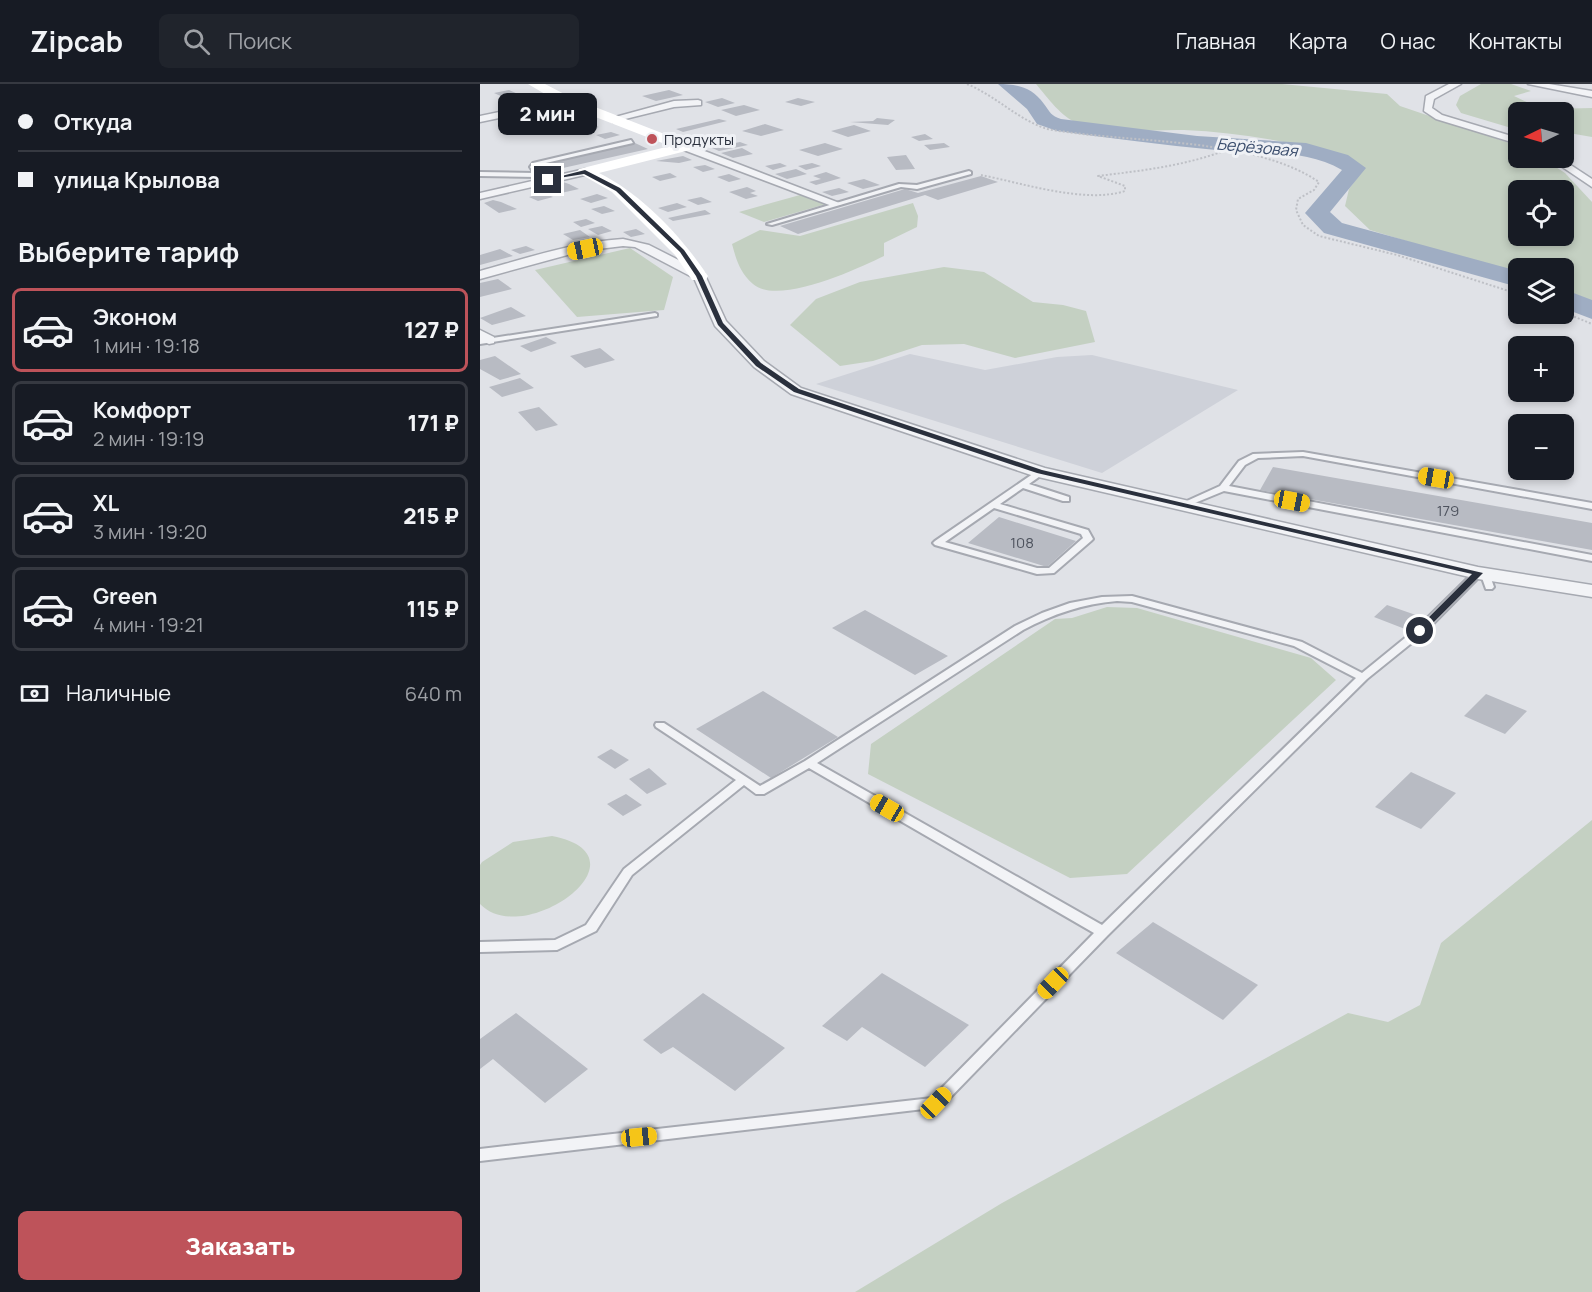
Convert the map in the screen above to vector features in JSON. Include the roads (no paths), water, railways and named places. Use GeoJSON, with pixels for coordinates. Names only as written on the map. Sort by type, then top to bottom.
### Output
{"type":"FeatureCollection","features":[{"type":"Feature","properties":{"kind":"street"},"geometry":{"type":"LineString","coordinates":[[535,84],[567,101],[836,204]]}},
{"type":"Feature","properties":{"kind":"street"},"geometry":{"type":"LineString","coordinates":[[1456,84],[1429,98],[1427,109],[1439,117],[1508,138]]}},
{"type":"Feature","properties":{"kind":"street"},"geometry":{"type":"LineString","coordinates":[[1533,84],[1592,94]]}},
{"type":"Feature","properties":{"kind":"street"},"geometry":{"type":"LineString","coordinates":[[613,119],[700,99]]}},
{"type":"Feature","properties":{"kind":"street"},"geometry":{"type":"LineString","coordinates":[[480,119],[567,101]]}},
{"type":"Feature","properties":{"kind":"street"},"geometry":{"type":"LineString","coordinates":[[480,196],[543,177],[585,172],[685,147]]}},
{"type":"Feature","properties":{"kind":"street"},"geometry":{"type":"LineString","coordinates":[[1569,168],[1592,184]]}},
{"type":"Feature","properties":{"kind":"street"},"geometry":{"type":"LineString","coordinates":[[585,172],[618,189],[682,251],[699,276],[720,323],[759,364],[796,391],[1040,472],[1479,576],[1592,591]]}},
{"type":"Feature","properties":{"kind":"street"},"geometry":{"type":"LineString","coordinates":[[480,275],[568,252],[626,242],[640,245],[688,273],[699,276]]}},
{"type":"Feature","properties":{"kind":"lane"},"geometry":{"type":"LineString","coordinates":[[543,177],[533,167],[535,164],[631,142]]}},
{"type":"Feature","properties":{"kind":"lane"},"geometry":{"type":"LineString","coordinates":[[770,224],[900,185],[918,186],[969,173]]}},
{"type":"Feature","properties":{"kind":"lane"},"geometry":{"type":"LineString","coordinates":[[480,174],[543,177]]}},
{"type":"Feature","properties":{"kind":"lane"},"geometry":{"type":"LineString","coordinates":[[483,338],[655,315]]}},
{"type":"Feature","properties":{"kind":"lane"},"geometry":{"type":"LineString","coordinates":[[1182,505],[1223,488],[1242,463],[1256,456],[1303,454],[1592,506]]}},
{"type":"Feature","properties":{"kind":"lane"},"geometry":{"type":"LineString","coordinates":[[993,505],[1085,532],[1088,539],[1051,571],[1037,571],[938,543],[1040,472]]}},
{"type":"Feature","properties":{"kind":"lane"},"geometry":{"type":"LineString","coordinates":[[1023,484],[1066,499]]}},
{"type":"Feature","properties":{"kind":"lane"},"geometry":{"type":"LineString","coordinates":[[1223,488],[1592,558]]}},
{"type":"Feature","properties":{"kind":"lane"},"geometry":{"type":"LineString","coordinates":[[480,1155],[936,1103],[1103,932],[1363,676],[1420,631],[1479,576]]}},
{"type":"Feature","properties":{"kind":"lane"},"geometry":{"type":"LineString","coordinates":[[660,725],[760,791],[809,763],[1019,627],[1047,613],[1078,602],[1112,598],[1132,598],[1298,644],[1363,676]]}},
{"type":"Feature","properties":{"kind":"lane"},"geometry":{"type":"LineString","coordinates":[[809,763],[1103,932]]}},
{"type":"Feature","properties":{"kind":"lane"},"geometry":{"type":"LineString","coordinates":[[480,947],[557,945],[591,928],[628,872],[743,780]]}},
{"type":"Feature","properties":{"kind":"waterway","name":"Берёзовая"},"geometry":{"type":"LineString","coordinates":[[1008,84],[1035,105],[1044,120],[1057,125],[1197,142],[1306,150],[1340,159],[1355,168],[1317,213],[1333,228],[1508,276]]}},
{"type":"Feature","properties":{"kind":"waterway","name":"Берёзовая"},"geometry":{"type":"LineString","coordinates":[[1574,302],[1592,311]]}},
{"type":"Feature","properties":{"kind":"place","name":"Продукты"},"geometry":{"type":"Point","coordinates":[652,139]}}]}
